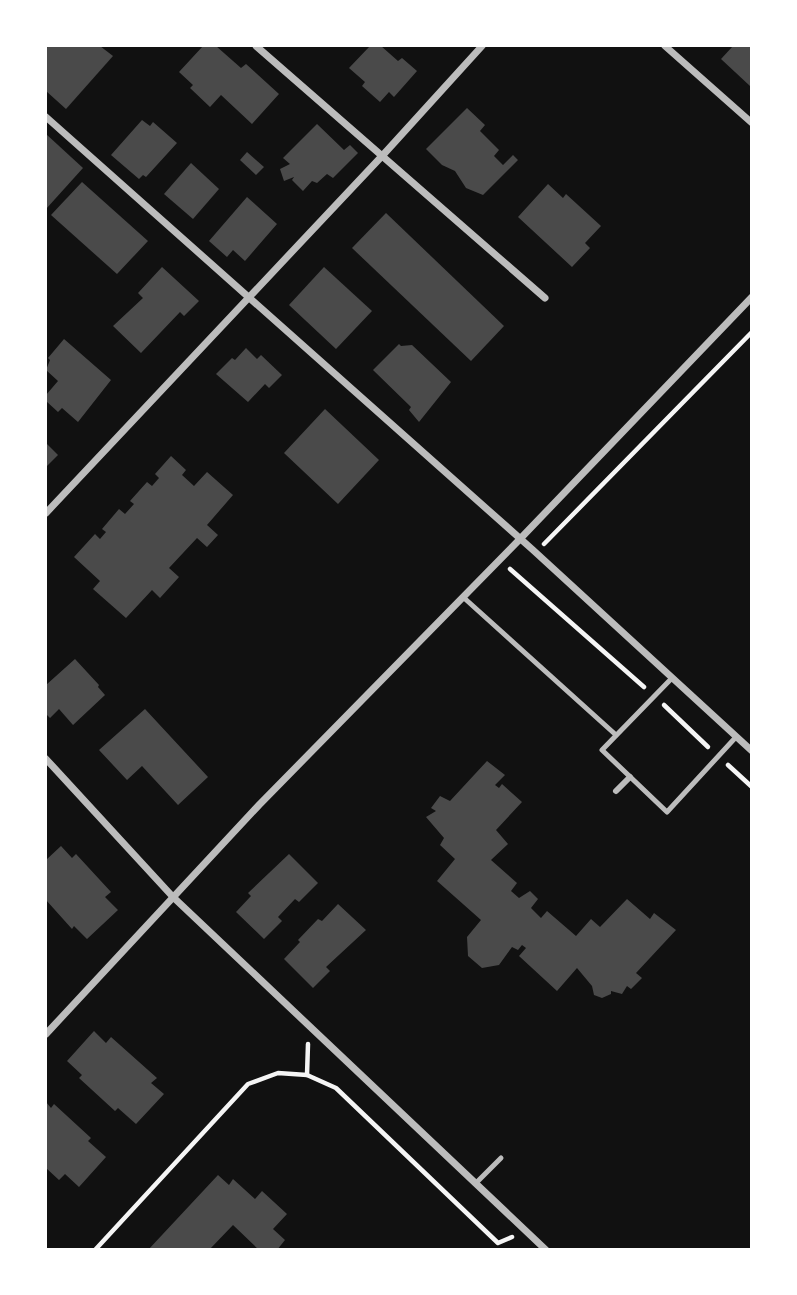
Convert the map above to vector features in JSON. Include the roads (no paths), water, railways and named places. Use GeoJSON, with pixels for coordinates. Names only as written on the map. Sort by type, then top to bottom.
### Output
{"type":"FeatureCollection","features":[{"type":"Feature","properties":{"kind":"street"},"geometry":{"type":"LineString","coordinates":[[256,46],[545,298]]}},
{"type":"Feature","properties":{"kind":"street"},"geometry":{"type":"LineString","coordinates":[[46,513],[482,46]]}},
{"type":"Feature","properties":{"kind":"street"},"geometry":{"type":"LineString","coordinates":[[665,46],[751,123]]}},
{"type":"Feature","properties":{"kind":"street"},"geometry":{"type":"LineString","coordinates":[[46,117],[520,538],[751,751]]}},
{"type":"Feature","properties":{"kind":"street"},"geometry":{"type":"LineString","coordinates":[[46,1034],[259,804],[751,298]]}},
{"type":"Feature","properties":{"kind":"street"},"geometry":{"type":"LineString","coordinates":[[46,759],[173,897],[546,1250]]}},
{"type":"Feature","properties":{"kind":"street"},"geometry":{"type":"LineString","coordinates":[[616,791],[630,777]]}},
{"type":"Feature","properties":{"kind":"lane"},"geometry":{"type":"LineString","coordinates":[[463,597],[616,735]]}},
{"type":"Feature","properties":{"kind":"lane"},"geometry":{"type":"LineString","coordinates":[[671,678],[602,750],[667,813],[736,737]]}},
{"type":"Feature","properties":{"kind":"lane"},"geometry":{"type":"LineString","coordinates":[[477,1182],[501,1158]]}}]}
